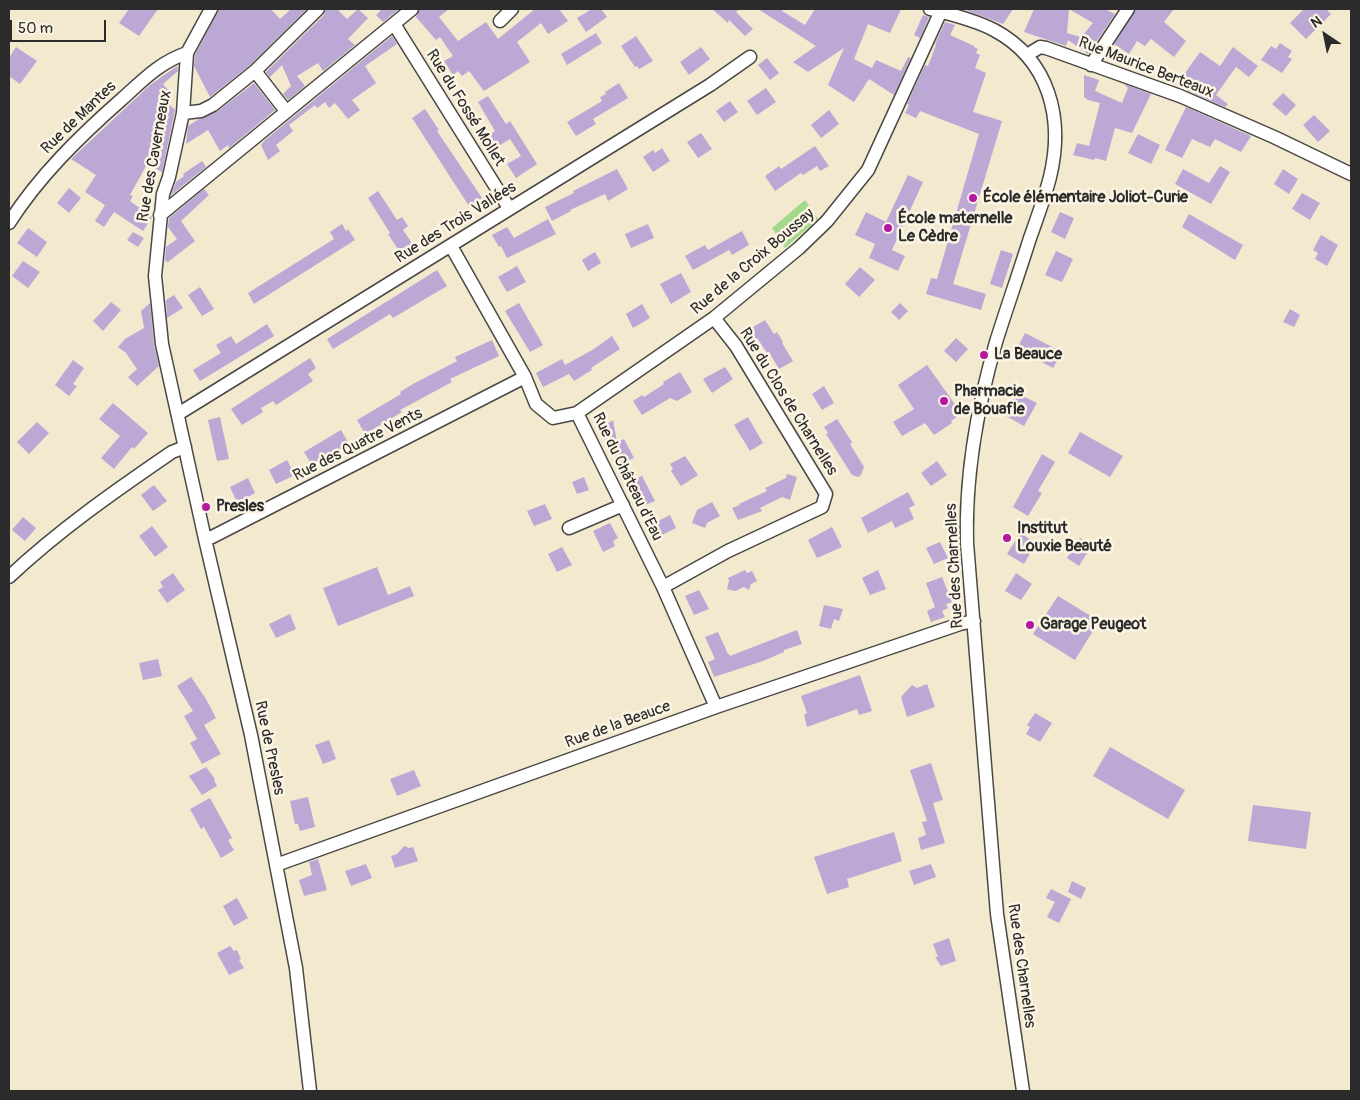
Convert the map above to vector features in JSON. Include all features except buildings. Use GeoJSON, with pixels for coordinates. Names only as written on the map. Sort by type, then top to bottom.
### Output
{"type":"FeatureCollection","features":[{"type":"Feature","properties":{"kind":"street"},"geometry":{"type":"LineString","coordinates":[[187,53],[211,9]]}},
{"type":"Feature","properties":{"kind":"street"},"geometry":{"type":"LineString","coordinates":[[183,113],[201,111],[214,105],[255,71],[318,9]]}},
{"type":"Feature","properties":{"kind":"street"},"geometry":{"type":"LineString","coordinates":[[160,215],[412,9]]}},
{"type":"Feature","properties":{"kind":"street"},"geometry":{"type":"LineString","coordinates":[[500,21],[512,9]]}},
{"type":"Feature","properties":{"kind":"street"},"geometry":{"type":"LineString","coordinates":[[1091,65],[1128,9]]}},
{"type":"Feature","properties":{"kind":"street"},"geometry":{"type":"LineString","coordinates":[[935,10],[994,30],[1027,55]]}},
{"type":"Feature","properties":{"kind":"street","name":"Rue de la Croix Boussay"},"geometry":{"type":"LineString","coordinates":[[577,413],[714,318],[799,248],[827,221],[868,170],[935,10]]}},
{"type":"Feature","properties":{"kind":"street","name":"Rue du Fossé Mollet"},"geometry":{"type":"LineString","coordinates":[[394,24],[509,208]]}},
{"type":"Feature","properties":{"kind":"street","name":"Rue Maurice Berteaux"},"geometry":{"type":"LineString","coordinates":[[1027,55],[1040,47],[1046,48],[1180,96],[1274,137],[1351,174]]}},
{"type":"Feature","properties":{"kind":"street","name":"Rue des Caverneaux"},"geometry":{"type":"LineString","coordinates":[[178,414],[162,344],[155,276],[163,194],[169,177],[183,113],[187,53]]}},
{"type":"Feature","properties":{"kind":"street","name":"Rue de Mantes"},"geometry":{"type":"LineString","coordinates":[[9,223],[43,175],[106,113],[161,65],[174,57],[187,53]]}},
{"type":"Feature","properties":{"kind":"street","name":"Rue des Charnelles"},"geometry":{"type":"LineString","coordinates":[[1023,1091],[996,914],[966,523],[967,489],[973,439],[994,350],[1050,177],[1054,152],[1055,130],[1053,110],[1043,79],[1027,55]]}},
{"type":"Feature","properties":{"kind":"street","name":"Rue des Trois Vallées"},"geometry":{"type":"LineString","coordinates":[[178,414],[710,85],[750,57]]}},
{"type":"Feature","properties":{"kind":"street"},"geometry":{"type":"LineString","coordinates":[[255,71],[286,111]]}},
{"type":"Feature","properties":{"kind":"street","name":"Rue du Château d'Eau"},"geometry":{"type":"LineString","coordinates":[[451,246],[525,377],[536,404],[553,418],[577,413],[663,587],[716,707]]}},
{"type":"Feature","properties":{"kind":"street","name":"Rue du Clos de Charnelles"},"geometry":{"type":"LineString","coordinates":[[663,587],[728,551],[822,508],[826,494],[736,346],[714,318]]}},
{"type":"Feature","properties":{"kind":"street","name":"Rue des Quatre Vents"},"geometry":{"type":"LineString","coordinates":[[204,539],[212,537],[525,377]]}},
{"type":"Feature","properties":{"kind":"street","name":"Rue de Presles"},"geometry":{"type":"LineString","coordinates":[[178,414],[204,539],[250,735],[276,865],[296,968],[310,1091]]}},
{"type":"Feature","properties":{"kind":"street"},"geometry":{"type":"LineString","coordinates":[[9,577],[98,502],[172,452],[185,447]]}},
{"type":"Feature","properties":{"kind":"street"},"geometry":{"type":"LineString","coordinates":[[568,528],[623,505]]}},
{"type":"Feature","properties":{"kind":"street","name":"Rue de la Beauce"},"geometry":{"type":"LineString","coordinates":[[276,865],[716,707],[960,624],[974,621]]}},
{"type":"Feature","properties":{"kind":"green space"},"geometry":{"type":"Polygon","coordinates":[[[805,200],[818,219],[785,248],[772,228],[805,200]]]}},
{"type":"Feature","properties":{"kind":"place","name":"École élémentaire Joliot-Curie"},"geometry":{"type":"Point","coordinates":[973,198]}},
{"type":"Feature","properties":{"kind":"place","name":"École maternelle Le Cèdre"},"geometry":{"type":"Point","coordinates":[888,228]}},
{"type":"Feature","properties":{"kind":"place","name":"La Beauce"},"geometry":{"type":"Point","coordinates":[984,355]}},
{"type":"Feature","properties":{"kind":"place","name":"Pharmacie de Bouafle"},"geometry":{"type":"Point","coordinates":[944,401]}},
{"type":"Feature","properties":{"kind":"place","name":"Presles"},"geometry":{"type":"Point","coordinates":[206,507]}},
{"type":"Feature","properties":{"kind":"place","name":"Institut Louxie Beauté"},"geometry":{"type":"Point","coordinates":[1007,538]}},
{"type":"Feature","properties":{"kind":"place","name":"Garage Peugeot"},"geometry":{"type":"Point","coordinates":[1030,625]}}]}
